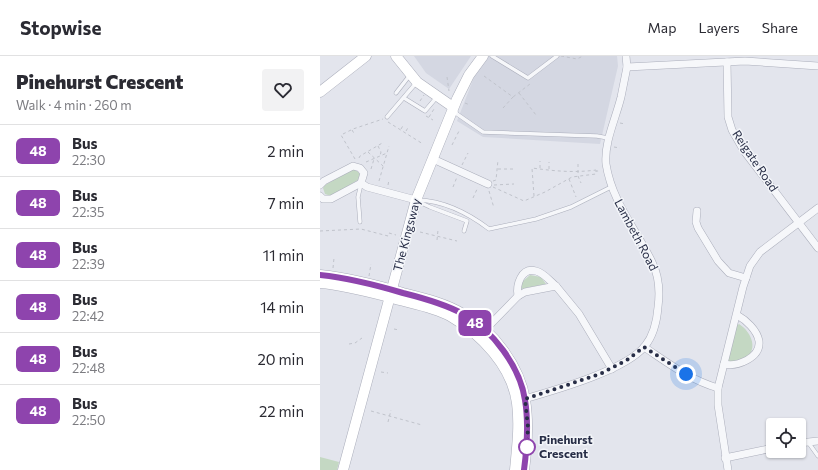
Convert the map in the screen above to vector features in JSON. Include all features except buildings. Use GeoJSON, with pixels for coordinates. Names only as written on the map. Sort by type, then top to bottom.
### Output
{"type":"FeatureCollection","features":[{"type":"Feature","properties":{"kind":"street"},"geometry":{"type":"LineString","coordinates":[[320,92],[365,56]]}},
{"type":"Feature","properties":{"kind":"street"},"geometry":{"type":"LineString","coordinates":[[396,56],[414,78],[436,100],[453,107]]}},
{"type":"Feature","properties":{"kind":"street","name":"The Kingsway"},"geometry":{"type":"LineString","coordinates":[[343,470],[392,294],[416,200],[453,107],[469,75],[482,56]]}},
{"type":"Feature","properties":{"kind":"street","name":"Lambeth Road"},"geometry":{"type":"LineString","coordinates":[[626,56],[627,67],[609,139],[607,151],[607,170],[611,187],[619,206],[652,263],[658,279],[659,298],[657,318],[644,347]]}},
{"type":"Feature","properties":{"kind":"street"},"geometry":{"type":"LineString","coordinates":[[627,67],[745,61],[818,66]]}},
{"type":"Feature","properties":{"kind":"street","name":"Reigate Road"},"geometry":{"type":"LineString","coordinates":[[727,62],[728,117],[732,130],[744,151],[818,248]]}},
{"type":"Feature","properties":{"kind":"street"},"geometry":{"type":"LineString","coordinates":[[433,159],[484,182]]}},
{"type":"Feature","properties":{"kind":"street"},"geometry":{"type":"LineString","coordinates":[[320,185],[324,181],[353,166],[360,168],[364,173],[361,182],[331,199],[324,199],[320,196]]}},
{"type":"Feature","properties":{"kind":"street"},"geometry":{"type":"LineString","coordinates":[[361,182],[367,187],[416,200]]}},
{"type":"Feature","properties":{"kind":"street"},"geometry":{"type":"LineString","coordinates":[[728,470],[718,405],[718,388],[750,266],[760,252],[799,224],[818,208]]}},
{"type":"Feature","properties":{"kind":"street"},"geometry":{"type":"LineString","coordinates":[[697,211],[696,222],[698,228],[718,261],[729,274],[746,278]]}},
{"type":"Feature","properties":{"kind":"street"},"geometry":{"type":"LineString","coordinates":[[518,296],[517,284],[522,275],[526,272],[536,271],[541,273],[556,286],[579,314],[612,369]]}},
{"type":"Feature","properties":{"kind":"street"},"geometry":{"type":"LineString","coordinates":[[320,275],[392,294],[449,316],[482,333],[497,343],[512,364],[528,427],[524,470]]}},
{"type":"Feature","properties":{"kind":"street"},"geometry":{"type":"LineString","coordinates":[[320,283],[392,294]]}},
{"type":"Feature","properties":{"kind":"street"},"geometry":{"type":"LineString","coordinates":[[482,333],[518,296],[536,289],[556,286]]}},
{"type":"Feature","properties":{"kind":"street"},"geometry":{"type":"LineString","coordinates":[[724,364],[733,365],[746,361],[754,354],[759,346],[755,332],[747,322],[737,314]]}},
{"type":"Feature","properties":{"kind":"street"},"geometry":{"type":"LineString","coordinates":[[521,401],[612,369],[644,347],[676,369],[706,385],[718,388]]}},
{"type":"Feature","properties":{"kind":"street"},"geometry":{"type":"LineString","coordinates":[[515,470],[521,401]]}},
{"type":"Feature","properties":{"kind":"street"},"geometry":{"type":"LineString","coordinates":[[807,441],[818,441]]}},
{"type":"Feature","properties":{"kind":"street"},"geometry":{"type":"LineString","coordinates":[[725,458],[766,449]]}},
{"type":"Feature","properties":{"kind":"lane"},"geometry":{"type":"LineString","coordinates":[[492,56],[528,78],[557,56]]}},
{"type":"Feature","properties":{"kind":"lane"},"geometry":{"type":"LineString","coordinates":[[396,93],[414,78]]}},
{"type":"Feature","properties":{"kind":"lane"},"geometry":{"type":"LineString","coordinates":[[387,117],[404,98],[414,78]]}},
{"type":"Feature","properties":{"kind":"lane"},"geometry":{"type":"LineString","coordinates":[[404,98],[425,111],[436,100]]}},
{"type":"Feature","properties":{"kind":"lane"},"geometry":{"type":"LineString","coordinates":[[453,107],[457,114],[483,132],[597,136],[609,139]]}},
{"type":"Feature","properties":{"kind":"lane"},"geometry":{"type":"LineString","coordinates":[[360,222],[358,197],[361,182]]}},
{"type":"Feature","properties":{"kind":"lane"},"geometry":{"type":"LineString","coordinates":[[416,200],[434,201],[472,216],[489,229],[571,208],[611,187]]}},
{"type":"Feature","properties":{"kind":"lane"},"geometry":{"type":"LineString","coordinates":[[416,200],[467,221],[464,231]]}},
{"type":"Feature","properties":{"kind":"lane"},"geometry":{"type":"LineString","coordinates":[[807,441],[818,456]]}},
{"type":"Feature","properties":{"kind":"path"},"geometry":{"type":"LineString","coordinates":[[561,56],[577,59],[583,56]]}},
{"type":"Feature","properties":{"kind":"path"},"geometry":{"type":"LineString","coordinates":[[484,76],[513,97]]}},
{"type":"Feature","properties":{"kind":"path"},"geometry":{"type":"LineString","coordinates":[[447,77],[449,91]]}},
{"type":"Feature","properties":{"kind":"path"},"geometry":{"type":"LineString","coordinates":[[503,108],[518,92],[530,84],[528,78]]}},
{"type":"Feature","properties":{"kind":"path"},"geometry":{"type":"LineString","coordinates":[[518,92],[536,115]]}},
{"type":"Feature","properties":{"kind":"path"},"geometry":{"type":"LineString","coordinates":[[429,117],[436,100]]}},
{"type":"Feature","properties":{"kind":"path"},"geometry":{"type":"LineString","coordinates":[[462,102],[470,105]]}},
{"type":"Feature","properties":{"kind":"path"},"geometry":{"type":"LineString","coordinates":[[355,159],[341,135],[352,129],[383,119],[424,144]]}},
{"type":"Feature","properties":{"kind":"path"},"geometry":{"type":"LineString","coordinates":[[401,129],[404,124]]}},
{"type":"Feature","properties":{"kind":"path"},"geometry":{"type":"LineString","coordinates":[[405,134],[409,126]]}},
{"type":"Feature","properties":{"kind":"path"},"geometry":{"type":"LineString","coordinates":[[352,129],[355,135]]}},
{"type":"Feature","properties":{"kind":"path"},"geometry":{"type":"LineString","coordinates":[[452,145],[460,129]]}},
{"type":"Feature","properties":{"kind":"path"},"geometry":{"type":"LineString","coordinates":[[359,158],[384,142]]}},
{"type":"Feature","properties":{"kind":"path"},"geometry":{"type":"LineString","coordinates":[[378,145],[381,152],[380,156]]}},
{"type":"Feature","properties":{"kind":"path"},"geometry":{"type":"LineString","coordinates":[[379,181],[389,146]]}},
{"type":"Feature","properties":{"kind":"path"},"geometry":{"type":"LineString","coordinates":[[368,151],[383,167]]}},
{"type":"Feature","properties":{"kind":"path"},"geometry":{"type":"LineString","coordinates":[[453,187],[468,152]]}},
{"type":"Feature","properties":{"kind":"path"},"geometry":{"type":"LineString","coordinates":[[366,162],[387,153]]}},
{"type":"Feature","properties":{"kind":"path"},"geometry":{"type":"LineString","coordinates":[[370,169],[374,159]]}},
{"type":"Feature","properties":{"kind":"path"},"geometry":{"type":"LineString","coordinates":[[473,198],[484,182],[496,180],[498,160]]}},
{"type":"Feature","properties":{"kind":"path"},"geometry":{"type":"LineString","coordinates":[[540,161],[540,169]]}},
{"type":"Feature","properties":{"kind":"path"},"geometry":{"type":"LineString","coordinates":[[549,162],[549,170]]}},
{"type":"Feature","properties":{"kind":"path"},"geometry":{"type":"LineString","coordinates":[[578,164],[578,176],[581,182]]}},
{"type":"Feature","properties":{"kind":"path"},"geometry":{"type":"LineString","coordinates":[[497,169],[514,167]]}},
{"type":"Feature","properties":{"kind":"path"},"geometry":{"type":"LineString","coordinates":[[534,197],[532,168],[578,172],[607,170]]}},
{"type":"Feature","properties":{"kind":"path"},"geometry":{"type":"LineString","coordinates":[[484,182],[524,201],[569,179],[578,176],[596,174],[596,171]]}},
{"type":"Feature","properties":{"kind":"path"},"geometry":{"type":"LineString","coordinates":[[569,179],[576,197]]}},
{"type":"Feature","properties":{"kind":"path"},"geometry":{"type":"LineString","coordinates":[[388,185],[389,180]]}},
{"type":"Feature","properties":{"kind":"path"},"geometry":{"type":"LineString","coordinates":[[484,182],[514,184]]}},
{"type":"Feature","properties":{"kind":"path"},"geometry":{"type":"LineString","coordinates":[[484,182],[494,208]]}},
{"type":"Feature","properties":{"kind":"path"},"geometry":{"type":"LineString","coordinates":[[532,190],[533,183]]}},
{"type":"Feature","properties":{"kind":"path"},"geometry":{"type":"LineString","coordinates":[[320,231],[361,229],[388,236],[389,234],[396,235]]}},
{"type":"Feature","properties":{"kind":"path"},"geometry":{"type":"LineString","coordinates":[[437,240],[438,230]]}},
{"type":"Feature","properties":{"kind":"path"},"geometry":{"type":"LineString","coordinates":[[420,232],[457,241]]}},
{"type":"Feature","properties":{"kind":"path"},"geometry":{"type":"LineString","coordinates":[[332,269],[334,258]]}},
{"type":"Feature","properties":{"kind":"path"},"geometry":{"type":"LineString","coordinates":[[369,277],[371,264]]}},
{"type":"Feature","properties":{"kind":"path"},"geometry":{"type":"LineString","coordinates":[[394,330],[399,330]]}},
{"type":"Feature","properties":{"kind":"path"},"geometry":{"type":"LineString","coordinates":[[349,344],[355,343],[362,338]]}},
{"type":"Feature","properties":{"kind":"path"},"geometry":{"type":"LineString","coordinates":[[382,372],[388,374]]}},
{"type":"Feature","properties":{"kind":"path"},"geometry":{"type":"LineString","coordinates":[[388,422],[391,410]]}},
{"type":"Feature","properties":{"kind":"path"},"geometry":{"type":"LineString","coordinates":[[371,412],[422,425]]}},
{"type":"Feature","properties":{"kind":"shaded area"},"geometry":{"type":"Polygon","coordinates":[[[414,56],[471,56],[449,89],[426,73],[414,56]]]}},
{"type":"Feature","properties":{"kind":"shaded area"},"geometry":{"type":"Polygon","coordinates":[[[488,56],[617,56],[618,66],[600,144],[483,137],[457,121],[476,72],[488,56]]]}},
{"type":"Feature","properties":{"kind":"green space"},"geometry":{"type":"Polygon","coordinates":[[[355,169],[360,174],[358,180],[331,196],[325,194],[323,188],[325,185],[355,169]]]}},
{"type":"Feature","properties":{"kind":"green space"},"geometry":{"type":"Polygon","coordinates":[[[530,275],[541,277],[546,284],[521,289],[522,282],[530,275]]]}},
{"type":"Feature","properties":{"kind":"green space"},"geometry":{"type":"Polygon","coordinates":[[[739,324],[744,328],[750,337],[752,342],[751,352],[742,360],[726,363],[736,326],[739,324]]]}},
{"type":"Feature","properties":{"kind":"green space"},"geometry":{"type":"Polygon","coordinates":[[[320,457],[339,462],[337,470],[320,470],[320,457]]]}},
{"type":"Feature","properties":{"kind":"bus line","name":"48"},"geometry":{"type":"LineString","coordinates":[[320,275],[353,280],[434,301],[464,314],[485,330],[497,343],[512,364],[520,382],[525,399],[528,427],[524,470]]}},
{"type":"Feature","properties":{"kind":"place","name":"Pinehurst Crescent"},"geometry":{"type":"Point","coordinates":[527,447]}},
{"type":"Feature","properties":{"kind":"route"},"geometry":{"type":"LineString","coordinates":[[527,447],[528,427],[525,399],[612,369],[644,347],[676,369],[686,374]]}}]}
